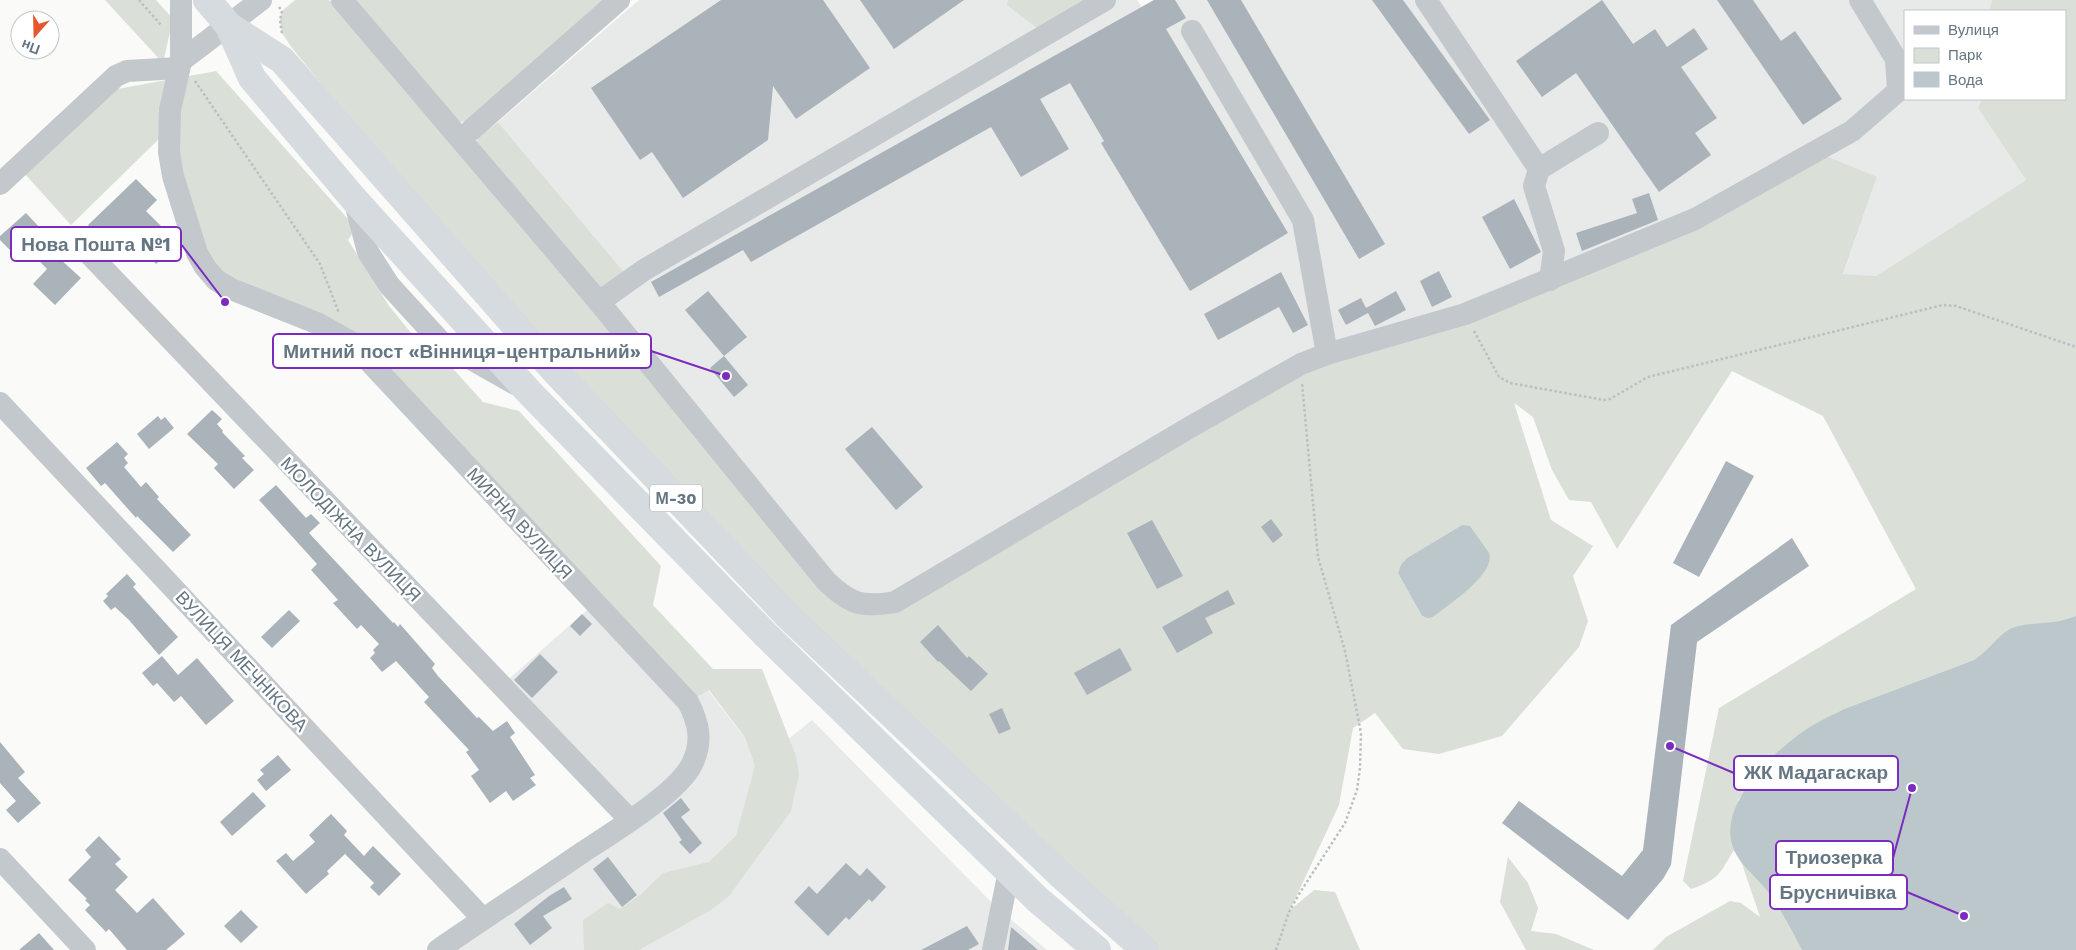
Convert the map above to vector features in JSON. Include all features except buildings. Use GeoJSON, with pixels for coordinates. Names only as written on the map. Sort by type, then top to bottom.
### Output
{"type":"FeatureCollection","features":[{"type":"Feature","properties":{"kind":"highway","name":"М-30"},"geometry":{"type":"LineString","coordinates":[[207,0],[229,26],[252,78],[353,198],[528,391],[766,635],[1037,899],[1097,950]]}},
{"type":"Feature","properties":{"kind":"highway","name":"М-30"},"geometry":{"type":"LineString","coordinates":[[229,26],[282,60],[555,371],[788,616],[1054,868],[1146,950]]}},
{"type":"Feature","properties":{"kind":"street","name":"МИРНА ВУЛИЦЯ"},"geometry":{"type":"LineString","coordinates":[[181,0],[180,65],[170,110],[169,152],[173,176],[191,236],[197,253],[205,267],[216,280],[232,289],[319,324],[351,342],[688,702],[696,718],[699,742],[692,764],[678,784],[630,820],[438,950]]}},
{"type":"Feature","properties":{"kind":"street"},"geometry":{"type":"LineString","coordinates":[[0,184],[116,76],[127,71],[180,65],[261,0]]}},
{"type":"Feature","properties":{"kind":"street"},"geometry":{"type":"LineString","coordinates":[[342,0],[599,302],[826,581],[853,602],[874,606],[894,602],[1192,426],[1301,364],[1327,354],[1465,314],[1695,219],[1852,131],[1898,91],[1896,59],[1860,0]]}},
{"type":"Feature","properties":{"kind":"street"},"geometry":{"type":"LineString","coordinates":[[461,139],[619,0]]}},
{"type":"Feature","properties":{"kind":"street"},"geometry":{"type":"LineString","coordinates":[[599,302],[644,270],[1104,0]]}},
{"type":"Feature","properties":{"kind":"street"},"geometry":{"type":"LineString","coordinates":[[1426,0],[1539,169]]}},
{"type":"Feature","properties":{"kind":"street"},"geometry":{"type":"LineString","coordinates":[[1192,31],[1303,220],[1327,354]]}},
{"type":"Feature","properties":{"kind":"street"},"geometry":{"type":"LineString","coordinates":[[1550,280],[1554,252],[1534,186],[1539,169],[1598,133]]}},
{"type":"Feature","properties":{"kind":"street","name":"МОЛОДІЖНА ВУЛИЦЯ"},"geometry":{"type":"LineString","coordinates":[[73,237],[630,820]]}},
{"type":"Feature","properties":{"kind":"street","name":"ВУЛИЦЯ МЕЧНІКОВА"},"geometry":{"type":"LineString","coordinates":[[0,403],[483,919]]}},
{"type":"Feature","properties":{"kind":"street"},"geometry":{"type":"LineString","coordinates":[[0,860],[85,950]]}},
{"type":"Feature","properties":{"kind":"street"},"geometry":{"type":"LineString","coordinates":[[993,950],[1009,871]]}},
{"type":"Feature","properties":{"kind":"path"},"geometry":{"type":"LineString","coordinates":[[139,0],[162,26]]}},
{"type":"Feature","properties":{"kind":"path"},"geometry":{"type":"LineString","coordinates":[[180,65],[320,264],[351,342]]}},
{"type":"Feature","properties":{"kind":"path"},"geometry":{"type":"LineString","coordinates":[[1465,314],[1499,377],[1510,383],[1604,400],[1610,399],[1648,377],[1943,305],[1956,306],[2076,347]]}},
{"type":"Feature","properties":{"kind":"path"},"geometry":{"type":"LineString","coordinates":[[1276,950],[1289,912],[1345,823],[1357,790],[1360,768],[1361,733],[1345,651],[1318,557],[1301,364]]}},
{"type":"Feature","properties":{"kind":"shaded area"},"geometry":{"type":"Polygon","coordinates":[[[639,0],[1137,0],[1142,7],[1154,0],[1992,0],[1989,10],[1904,10],[1904,100],[1982,100],[1978,108],[2026,180],[1876,276],[1843,275],[1877,177],[895,602],[853,601],[599,302],[624,272],[498,122],[639,0]]]}},
{"type":"Feature","properties":{"kind":"shaded area"},"geometry":{"type":"Polygon","coordinates":[[[595,603],[708,690],[744,737],[755,766],[812,720],[996,907],[1047,950],[438,950],[630,820],[501,686],[595,603]]]}},
{"type":"Feature","properties":{"kind":"green space"},"geometry":{"type":"Polygon","coordinates":[[[105,0],[156,0],[173,19],[163,63],[105,0]]]}},
{"type":"Feature","properties":{"kind":"green space"},"geometry":{"type":"Polygon","coordinates":[[[295,0],[328,0],[334,2],[778,532],[873,606],[1301,364],[1465,314],[1828,157],[1877,177],[1843,274],[1876,276],[2026,180],[1978,108],[1982,100],[2066,100],[2066,10],[1989,10],[1992,0],[2076,0],[2076,616],[2055,622],[2019,626],[1985,654],[1974,660],[1844,709],[1827,718],[1785,747],[1761,771],[1738,800],[1813,950],[1653,950],[1666,937],[1730,901],[1741,903],[1760,917],[1742,864],[1734,850],[1718,875],[1713,879],[1691,889],[1683,881],[1719,708],[1916,589],[1823,416],[1732,371],[1617,549],[1591,502],[1569,500],[1552,470],[1533,417],[1514,403],[1551,520],[1593,546],[1573,576],[1588,621],[1579,647],[1502,736],[1439,754],[1403,749],[1375,713],[1353,728],[1339,805],[1290,910],[1314,890],[1335,892],[1360,950],[1159,950],[1067,869],[795,609],[561,361],[360,131],[292,48],[282,33],[280,20],[282,11],[295,0]],[[1462,525],[1407,558],[1398,573],[1422,616],[1427,618],[1462,525]]]}},
{"type":"Feature","properties":{"kind":"green space"},"geometry":{"type":"Polygon","coordinates":[[[349,0],[610,0],[473,120],[460,122],[349,0]]]}},
{"type":"Feature","properties":{"kind":"green space"},"geometry":{"type":"Polygon","coordinates":[[[1008,0],[1085,0],[1037,28],[1007,5],[1008,0]]]}},
{"type":"Feature","properties":{"kind":"green space"},"geometry":{"type":"Polygon","coordinates":[[[216,71],[356,228],[348,240],[389,306],[440,368],[447,362],[483,402],[519,411],[661,566],[653,605],[713,669],[762,669],[796,756],[799,774],[791,811],[729,896],[711,910],[639,950],[584,950],[583,920],[608,903],[620,909],[640,895],[663,873],[709,862],[736,836],[755,766],[744,736],[709,690],[688,702],[351,342],[205,267],[167,131],[71,225],[24,173],[112,90],[216,71]]]}},
{"type":"Feature","properties":{"kind":"green space"},"geometry":{"type":"Polygon","coordinates":[[[498,122],[624,272],[599,302],[476,145],[478,138],[498,122]]]}},
{"type":"Feature","properties":{"kind":"green space"},"geometry":{"type":"Polygon","coordinates":[[[1508,857],[1528,883],[1538,908],[1531,931],[1556,934],[1594,950],[1526,950],[1500,902],[1508,857]]]}},
{"type":"Feature","properties":{"kind":"water"},"geometry":{"type":"Polygon","coordinates":[[[1462,525],[1470,526],[1489,553],[1489,561],[1478,579],[1459,597],[1433,617],[1427,618],[1422,616],[1398,573],[1401,565],[1407,558],[1462,525]]]}},
{"type":"Feature","properties":{"kind":"water"},"geometry":{"type":"Polygon","coordinates":[[[2076,616],[2076,950],[1802,950],[1776,903],[1737,855],[1730,835],[1732,819],[1737,804],[1756,774],[1780,749],[1798,735],[1844,709],[1974,660],[2010,629],[2025,625],[2056,622],[2076,616]]]}},
{"type":"Feature","properties":{"kind":"place","name":"Нова Пошта №1"},"geometry":{"type":"Point","coordinates":[225,302]}},
{"type":"Feature","properties":{"kind":"place","name":"Митний пост «Вінниця-центральний»"},"geometry":{"type":"Point","coordinates":[726,376]}},
{"type":"Feature","properties":{"kind":"place","name":"ЖК Мадагаскар"},"geometry":{"type":"Point","coordinates":[1670,746]}},
{"type":"Feature","properties":{"kind":"place","name":"Триозерка"},"geometry":{"type":"Point","coordinates":[1912,788]}},
{"type":"Feature","properties":{"kind":"place","name":"Брусничівка"},"geometry":{"type":"Point","coordinates":[1964,916]}}]}
